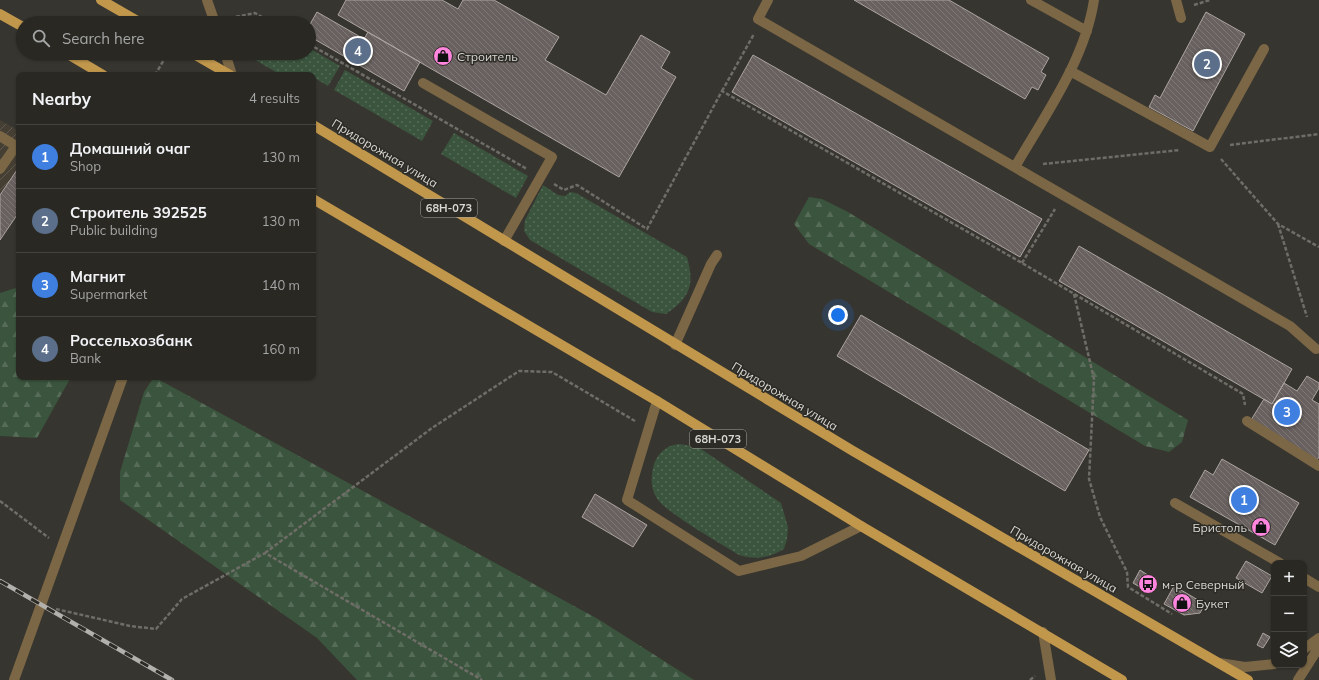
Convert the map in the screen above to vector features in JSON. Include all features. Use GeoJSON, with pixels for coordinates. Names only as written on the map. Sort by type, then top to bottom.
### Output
{"type":"FeatureCollection","features":[{"type":"Feature","properties":{"kind":"main road"},"geometry":{"type":"LineString","coordinates":[[101,0],[129,16]]}},
{"type":"Feature","properties":{"kind":"main road"},"geometry":{"type":"LineString","coordinates":[[0,14],[16,24]]}},
{"type":"Feature","properties":{"kind":"main road"},"geometry":{"type":"LineString","coordinates":[[78,60],[98,72]]}},
{"type":"Feature","properties":{"kind":"main road"},"geometry":{"type":"LineString","coordinates":[[204,60],[226,72]]}},
{"type":"Feature","properties":{"kind":"main road","name":"Придорожная улица"},"geometry":{"type":"LineString","coordinates":[[316,127],[675,345],[873,463],[1248,680]]}},
{"type":"Feature","properties":{"kind":"main road","name":"68Н-073"},"geometry":{"type":"LineString","coordinates":[[316,201],[657,401],[861,526],[1122,680]]}},
{"type":"Feature","properties":{"kind":"street"},"geometry":{"type":"LineString","coordinates":[[207,0],[213,16]]}},
{"type":"Feature","properties":{"kind":"street"},"geometry":{"type":"LineString","coordinates":[[768,0],[758,19],[761,21],[1290,326],[1318,348]]}},
{"type":"Feature","properties":{"kind":"street"},"geometry":{"type":"LineString","coordinates":[[1031,0],[1087,31]]}},
{"type":"Feature","properties":{"kind":"street"},"geometry":{"type":"LineString","coordinates":[[1015,167],[1070,71],[1087,31],[1094,0]]}},
{"type":"Feature","properties":{"kind":"street"},"geometry":{"type":"LineString","coordinates":[[1176,0],[1181,18]]}},
{"type":"Feature","properties":{"kind":"street"},"geometry":{"type":"LineString","coordinates":[[1070,71],[1210,147],[1264,49]]}},
{"type":"Feature","properties":{"kind":"street"},"geometry":{"type":"LineString","coordinates":[[226,60],[230,72]]}},
{"type":"Feature","properties":{"kind":"street"},"geometry":{"type":"LineString","coordinates":[[423,84],[552,157],[504,241]]}},
{"type":"Feature","properties":{"kind":"street"},"geometry":{"type":"LineString","coordinates":[[0,136],[16,146],[0,169]]}},
{"type":"Feature","properties":{"kind":"street"},"geometry":{"type":"LineString","coordinates":[[675,345],[711,264],[718,255]]}},
{"type":"Feature","properties":{"kind":"street"},"geometry":{"type":"LineString","coordinates":[[14,680],[122,380]]}},
{"type":"Feature","properties":{"kind":"street"},"geometry":{"type":"LineString","coordinates":[[657,401],[627,500],[739,571],[801,556],[861,526]]}},
{"type":"Feature","properties":{"kind":"street"},"geometry":{"type":"LineString","coordinates":[[1246,421],[1319,466]]}},
{"type":"Feature","properties":{"kind":"street"},"geometry":{"type":"LineString","coordinates":[[1175,503],[1275,560]]}},
{"type":"Feature","properties":{"kind":"street"},"geometry":{"type":"LineString","coordinates":[[1307,580],[1319,587]]}},
{"type":"Feature","properties":{"kind":"street"},"geometry":{"type":"LineString","coordinates":[[1043,632],[1052,680]]}},
{"type":"Feature","properties":{"kind":"street"},"geometry":{"type":"LineString","coordinates":[[1307,647],[1319,638]]}},
{"type":"Feature","properties":{"kind":"street"},"geometry":{"type":"LineString","coordinates":[[1298,680],[1319,646]]}},
{"type":"Feature","properties":{"kind":"street"},"geometry":{"type":"LineString","coordinates":[[1219,663],[1245,667],[1271,664]]}},
{"type":"Feature","properties":{"kind":"path"},"geometry":{"type":"LineString","coordinates":[[255,13],[260,16]]}},
{"type":"Feature","properties":{"kind":"path"},"geometry":{"type":"LineString","coordinates":[[316,48],[564,190],[577,185],[647,229],[761,21]]}},
{"type":"Feature","properties":{"kind":"path"},"geometry":{"type":"LineString","coordinates":[[156,72],[164,60]]}},
{"type":"Feature","properties":{"kind":"path"},"geometry":{"type":"LineString","coordinates":[[722,92],[1022,263],[1243,394],[1246,421]]}},
{"type":"Feature","properties":{"kind":"path"},"geometry":{"type":"LineString","coordinates":[[1015,167],[1319,134]]}},
{"type":"Feature","properties":{"kind":"path"},"geometry":{"type":"LineString","coordinates":[[1210,147],[1278,224],[1319,247]]}},
{"type":"Feature","properties":{"kind":"path"},"geometry":{"type":"LineString","coordinates":[[1022,263],[1063,195]]}},
{"type":"Feature","properties":{"kind":"path"},"geometry":{"type":"LineString","coordinates":[[1278,224],[1307,320]]}},
{"type":"Feature","properties":{"kind":"path"},"geometry":{"type":"LineString","coordinates":[[1074,294],[1094,379],[1089,479],[1100,517],[1127,572],[1128,587],[1174,616]]}},
{"type":"Feature","properties":{"kind":"path"},"geometry":{"type":"LineString","coordinates":[[42,605],[130,626],[156,629],[182,599],[265,553],[432,428],[519,371],[552,372],[648,430]]}},
{"type":"Feature","properties":{"kind":"path"},"geometry":{"type":"LineString","coordinates":[[0,500],[43,534],[63,546]]}},
{"type":"Feature","properties":{"kind":"path"},"geometry":{"type":"LineString","coordinates":[[265,553],[482,680]]}},
{"type":"Feature","properties":{"kind":"shaded area"},"geometry":{"type":"Polygon","coordinates":[[[0,120],[16,129],[16,216],[0,240],[0,120]]]}},
{"type":"Feature","properties":{"kind":"green space"},"geometry":{"type":"Polygon","coordinates":[[[316,52],[340,66],[328,86],[316,79],[316,72],[276,72],[255,60],[316,60],[316,52]]]}},
{"type":"Feature","properties":{"kind":"green space"},"geometry":{"type":"Polygon","coordinates":[[[345,70],[433,121],[422,141],[334,90],[345,70]]]}},
{"type":"Feature","properties":{"kind":"green space"},"geometry":{"type":"Polygon","coordinates":[[[454,133],[528,176],[516,198],[441,154],[454,133]]]}},
{"type":"Feature","properties":{"kind":"green space"},"geometry":{"type":"Polygon","coordinates":[[[543,185],[558,195],[565,196],[570,192],[576,193],[687,257],[690,283],[681,302],[666,314],[652,312],[530,240],[524,231],[525,220],[543,185]]]}},
{"type":"Feature","properties":{"kind":"green space"},"geometry":{"type":"Polygon","coordinates":[[[809,197],[822,199],[848,212],[1188,420],[1182,442],[1169,452],[1145,446],[809,244],[794,224],[809,197]]]}},
{"type":"Feature","properties":{"kind":"green space"},"geometry":{"type":"Polygon","coordinates":[[[16,288],[16,380],[69,380],[37,438],[0,436],[0,293],[16,288]]]}},
{"type":"Feature","properties":{"kind":"green space"},"geometry":{"type":"Polygon","coordinates":[[[152,380],[160,380],[598,619],[694,680],[357,680],[317,638],[120,500],[120,472],[144,392],[152,380]]]}},
{"type":"Feature","properties":{"kind":"green space"},"geometry":{"type":"Polygon","coordinates":[[[679,444],[698,447],[781,503],[788,527],[784,549],[768,556],[757,558],[739,555],[681,519],[661,503],[654,493],[652,485],[654,464],[658,456],[664,450],[679,444]]]}},
{"type":"Feature","properties":{"kind":"building"},"geometry":{"type":"Polygon","coordinates":[[[346,0],[442,0],[458,9],[463,0],[494,0],[559,37],[545,60],[606,95],[641,35],[670,52],[661,68],[676,77],[619,177],[338,15],[346,0]]]}},
{"type":"Feature","properties":{"kind":"building"},"geometry":{"type":"Polygon","coordinates":[[[854,0],[949,0],[1049,58],[1041,72],[1046,75],[1038,90],[1032,87],[1025,99],[854,0]]]}},
{"type":"Feature","properties":{"kind":"building"},"geometry":{"type":"Polygon","coordinates":[[[317,12],[364,39],[368,32],[420,62],[404,91],[316,40],[316,16],[315,16],[317,12]]]}},
{"type":"Feature","properties":{"kind":"building"},"geometry":{"type":"Polygon","coordinates":[[[1206,12],[1245,34],[1193,131],[1149,107],[1155,95],[1160,98],[1206,12]]]}},
{"type":"Feature","properties":{"kind":"building"},"geometry":{"type":"Polygon","coordinates":[[[753,55],[1042,219],[1020,257],[732,92],[753,55]]]}},
{"type":"Feature","properties":{"kind":"building"},"geometry":{"type":"Polygon","coordinates":[[[16,171],[16,216],[0,240],[0,195],[16,171]]]}},
{"type":"Feature","properties":{"kind":"building"},"geometry":{"type":"Polygon","coordinates":[[[1079,246],[1292,369],[1272,404],[1059,281],[1079,246]]]}},
{"type":"Feature","properties":{"kind":"building"},"geometry":{"type":"Polygon","coordinates":[[[861,315],[1089,450],[1065,491],[837,356],[861,315]]]}},
{"type":"Feature","properties":{"kind":"building"},"geometry":{"type":"Polygon","coordinates":[[[1307,376],[1319,383],[1319,388],[1312,400],[1319,404],[1319,457],[1317,460],[1251,420],[1264,399],[1272,404],[1284,383],[1297,391],[1307,376]]]}},
{"type":"Feature","properties":{"kind":"building"},"geometry":{"type":"Polygon","coordinates":[[[1222,459],[1299,503],[1275,545],[1190,497],[1205,470],[1213,475],[1222,459]]]}},
{"type":"Feature","properties":{"kind":"building"},"geometry":{"type":"Polygon","coordinates":[[[595,494],[647,525],[633,547],[582,517],[595,494]]]}},
{"type":"Feature","properties":{"kind":"building"},"geometry":{"type":"Polygon","coordinates":[[[1246,561],[1271,575],[1262,593],[1236,578],[1246,561]]]}},
{"type":"Feature","properties":{"kind":"building"},"geometry":{"type":"Polygon","coordinates":[[[1140,570],[1157,581],[1150,593],[1133,583],[1140,570]]]}},
{"type":"Feature","properties":{"kind":"building"},"geometry":{"type":"Polygon","coordinates":[[[1174,586],[1205,604],[1200,613],[1184,615],[1164,604],[1174,586]]]}},
{"type":"Feature","properties":{"kind":"building"},"geometry":{"type":"Polygon","coordinates":[[[1263,633],[1270,637],[1263,648],[1257,645],[1263,633]]]}},
{"type":"Feature","properties":{"kind":"railway"},"geometry":{"type":"LineString","coordinates":[[0,581],[172,680]]}},
{"type":"Feature","properties":{"kind":"place","name":"Россельхозбанк"},"geometry":{"type":"Point","coordinates":[358,51]}},
{"type":"Feature","properties":{"kind":"place","name":"Строитель"},"geometry":{"type":"Point","coordinates":[443,56]}},
{"type":"Feature","properties":{"kind":"place","name":"Строитель 392525"},"geometry":{"type":"Point","coordinates":[1207,64]}},
{"type":"Feature","properties":{"kind":"place","name":"Магнит"},"geometry":{"type":"Point","coordinates":[1287,412]}},
{"type":"Feature","properties":{"kind":"place","name":"Домашний очаг"},"geometry":{"type":"Point","coordinates":[1244,500]}},
{"type":"Feature","properties":{"kind":"place","name":"Бристоль"},"geometry":{"type":"Point","coordinates":[1261,527]}},
{"type":"Feature","properties":{"kind":"place","name":"м-р Северный"},"geometry":{"type":"Point","coordinates":[1148,584]}},
{"type":"Feature","properties":{"kind":"place","name":"Букет"},"geometry":{"type":"Point","coordinates":[1182,603]}}]}
